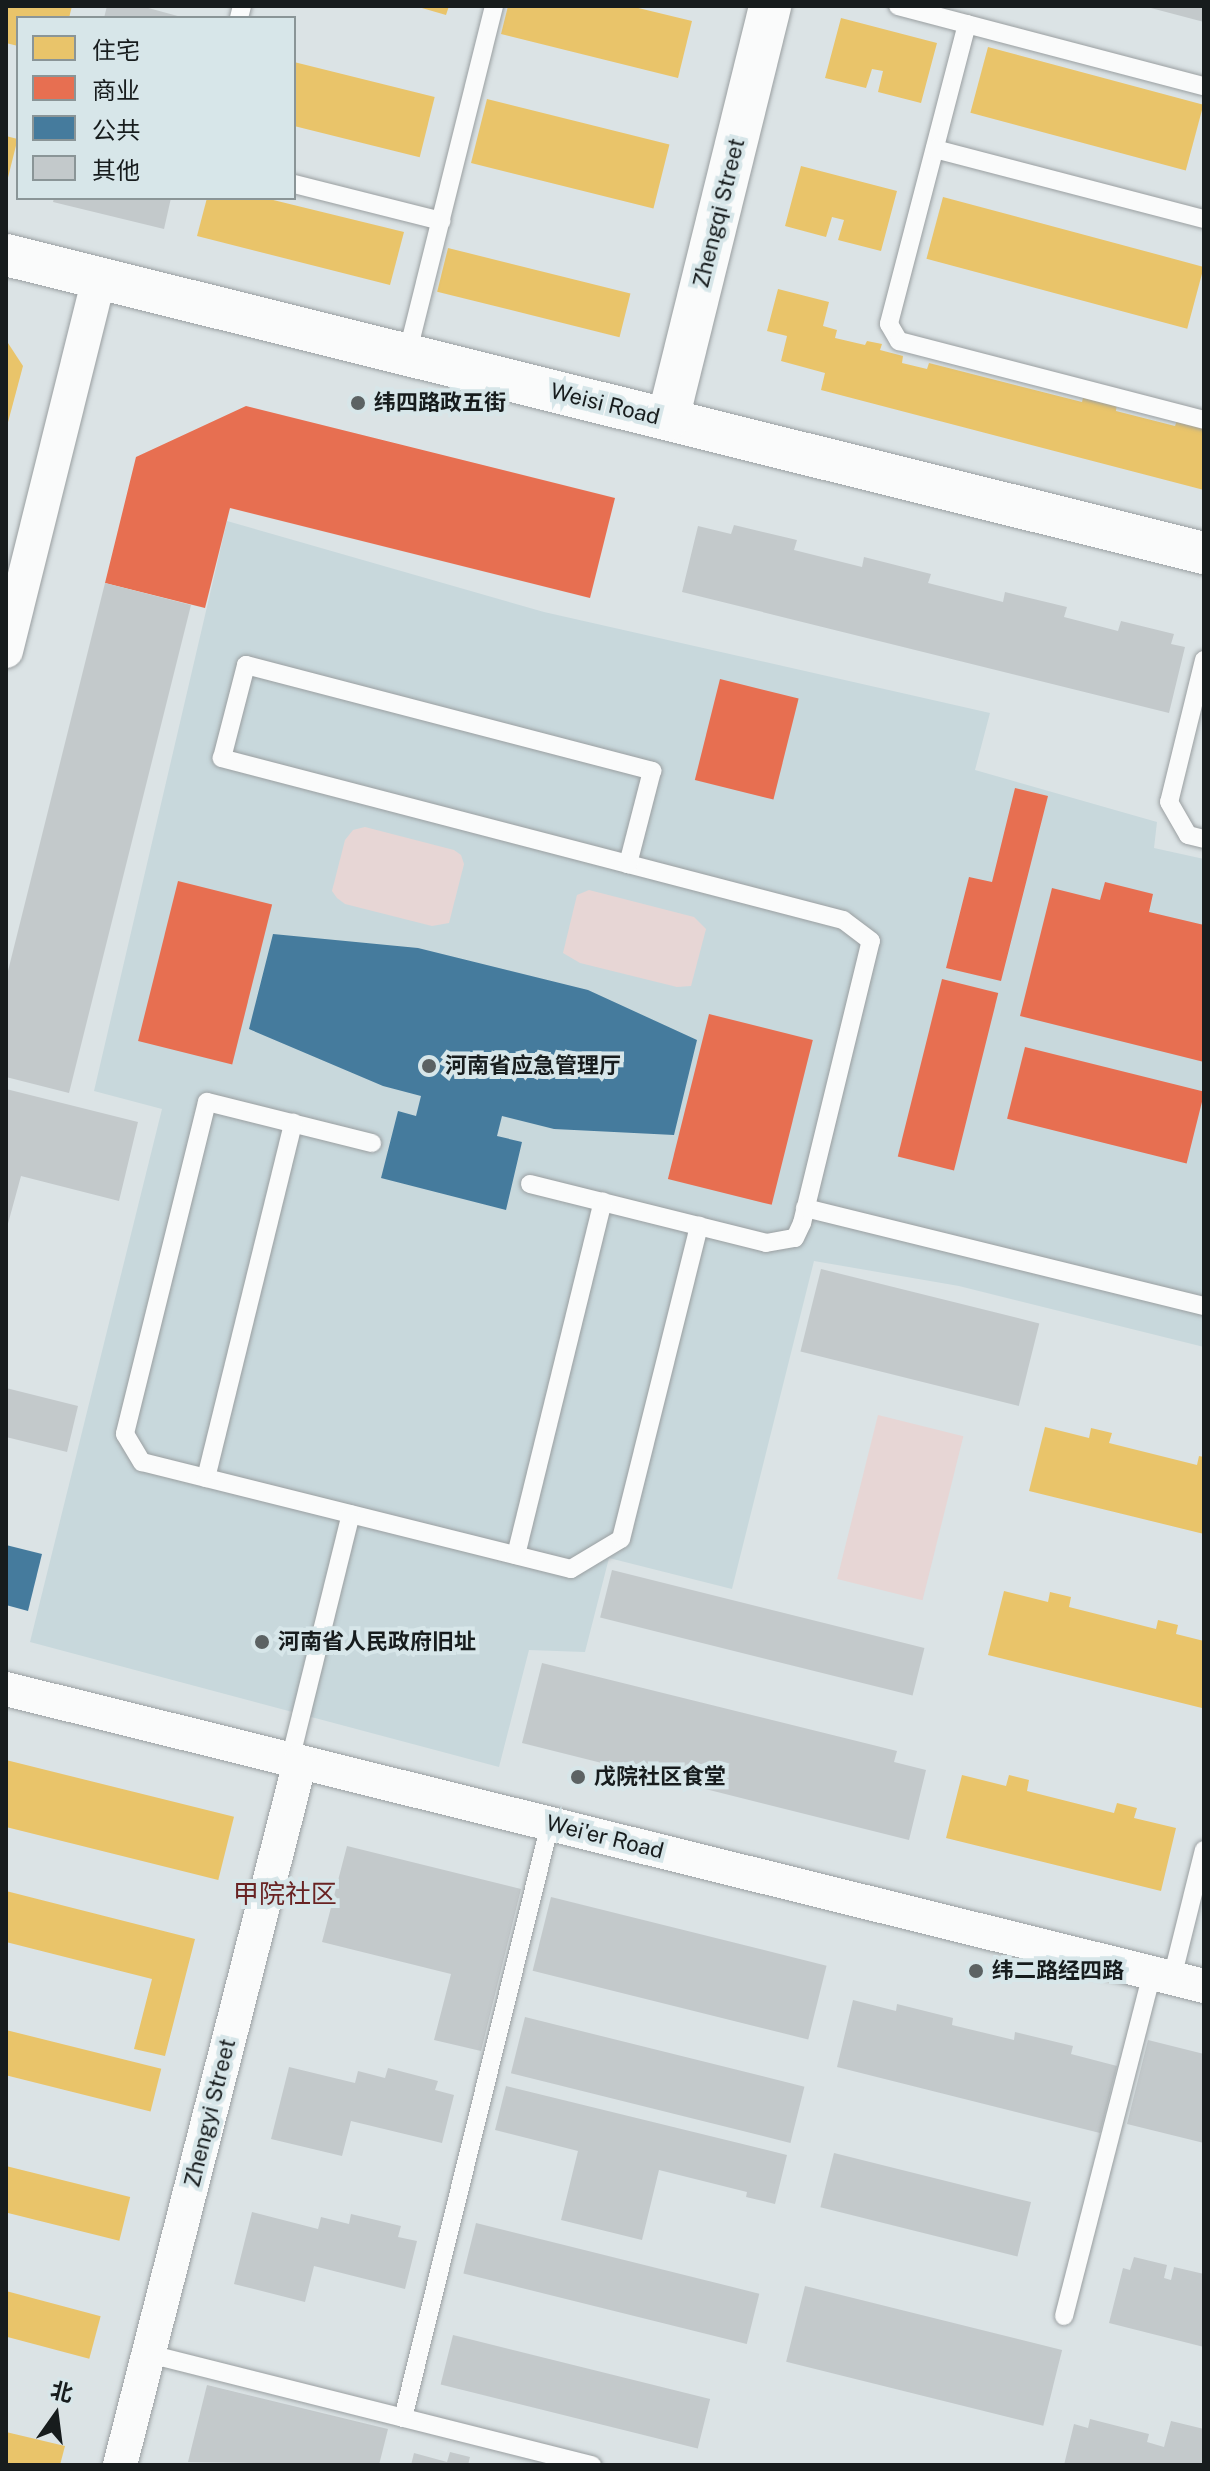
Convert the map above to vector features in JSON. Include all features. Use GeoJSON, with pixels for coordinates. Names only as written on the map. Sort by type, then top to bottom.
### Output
{"type":"FeatureCollection","features":[{"type":"Feature","properties":{"kind":"street","name":"Zhengqi Street"},"geometry":{"type":"LineString","coordinates":[[668,419],[770,6]]}},
{"type":"Feature","properties":{"kind":"street","name":"Weisi Road"},"geometry":{"type":"LineString","coordinates":[[6,255],[1204,553]]}},
{"type":"Feature","properties":{"kind":"street"},"geometry":{"type":"LineString","coordinates":[[6,651],[99,278]]}},
{"type":"Feature","properties":{"kind":"street","name":"Wei'er Road"},"geometry":{"type":"LineString","coordinates":[[6,1689],[1176,1979]]}},
{"type":"Feature","properties":{"kind":"street","name":"Zhengyi Street"},"geometry":{"type":"LineString","coordinates":[[120,2465],[295,1761]]}},
{"type":"Feature","properties":{"kind":"lane"},"geometry":{"type":"LineString","coordinates":[[407,355],[494,6]]}},
{"type":"Feature","properties":{"kind":"lane"},"geometry":{"type":"LineString","coordinates":[[898,6],[1204,86]]}},
{"type":"Feature","properties":{"kind":"lane"},"geometry":{"type":"LineString","coordinates":[[967,24],[889,324],[899,341],[1204,420]]}},
{"type":"Feature","properties":{"kind":"lane"},"geometry":{"type":"LineString","coordinates":[[935,149],[1204,219]]}},
{"type":"Feature","properties":{"kind":"lane"},"geometry":{"type":"LineString","coordinates":[[296,185],[441,221]]}},
{"type":"Feature","properties":{"kind":"lane"},"geometry":{"type":"LineString","coordinates":[[1204,660],[1169,802],[1188,835],[1204,839]]}},
{"type":"Feature","properties":{"kind":"lane"},"geometry":{"type":"LineString","coordinates":[[530,1184],[766,1243],[795,1238],[871,941],[843,920],[628,864],[222,758],[246,665],[652,771],[628,864]]}},
{"type":"Feature","properties":{"kind":"lane"},"geometry":{"type":"LineString","coordinates":[[372,1143],[207,1102],[125,1434],[142,1462],[571,1569],[621,1539],[699,1226]]}},
{"type":"Feature","properties":{"kind":"lane"},"geometry":{"type":"LineString","coordinates":[[206,1478],[293,1123]]}},
{"type":"Feature","properties":{"kind":"lane"},"geometry":{"type":"LineString","coordinates":[[516,1555],[603,1202]]}},
{"type":"Feature","properties":{"kind":"lane"},"geometry":{"type":"LineString","coordinates":[[805,1208],[1204,1306]]}},
{"type":"Feature","properties":{"kind":"lane"},"geometry":{"type":"LineString","coordinates":[[295,1761],[351,1514]]}},
{"type":"Feature","properties":{"kind":"lane"},"geometry":{"type":"LineString","coordinates":[[403,2418],[550,1824]]}},
{"type":"Feature","properties":{"kind":"lane"},"geometry":{"type":"LineString","coordinates":[[1064,2316],[1176,1979],[1204,1850]]}},
{"type":"Feature","properties":{"kind":"lane"},"geometry":{"type":"LineString","coordinates":[[149,2354],[592,2465]]}},
{"type":"Feature","properties":{"kind":"shaded area"},"geometry":{"type":"Polygon","coordinates":[[[227,521],[544,612],[990,713],[975,770],[1157,822],[1154,848],[1204,859],[1204,1347],[959,1286],[814,1261],[732,1589],[609,1558],[585,1652],[529,1650],[499,1767],[30,1642],[162,1109],[94,1091],[227,521]]]}},
{"type":"Feature","properties":{"kind":"shaded area"},"geometry":{"type":"Polygon","coordinates":[[[365,827],[454,850],[461,855],[464,864],[449,923],[432,926],[345,904],[337,898],[332,891],[345,840],[353,830],[365,827]]]}},
{"type":"Feature","properties":{"kind":"shaded area"},"geometry":{"type":"Polygon","coordinates":[[[589,890],[694,917],[706,929],[691,986],[677,987],[580,963],[563,953],[577,895],[589,890]]]}},
{"type":"Feature","properties":{"kind":"shaded area"},"geometry":{"type":"Polygon","coordinates":[[[878,1415],[963,1436],[923,1600],[837,1579],[878,1415]]]}},
{"type":"Feature","properties":{"kind":"building: 住宅"},"geometry":{"type":"Polygon","coordinates":[[[6,6],[72,6],[70,16],[16,16],[16,46],[6,43],[6,6]]]}},
{"type":"Feature","properties":{"kind":"building: 住宅"},"geometry":{"type":"Polygon","coordinates":[[[415,6],[449,6],[446,15],[415,6]]]}},
{"type":"Feature","properties":{"kind":"building: 住宅"},"geometry":{"type":"Polygon","coordinates":[[[508,6],[630,6],[692,21],[678,78],[501,34],[508,6]]]}},
{"type":"Feature","properties":{"kind":"building: 住宅"},"geometry":{"type":"Polygon","coordinates":[[[841,18],[937,43],[921,103],[878,92],[883,71],[872,69],[866,88],[825,78],[841,18]]]}},
{"type":"Feature","properties":{"kind":"building: 住宅"},"geometry":{"type":"Polygon","coordinates":[[[988,47],[1203,105],[1186,170],[970,113],[988,47]]]}},
{"type":"Feature","properties":{"kind":"building: 住宅"},"geometry":{"type":"Polygon","coordinates":[[[296,62],[435,97],[420,157],[296,126],[296,62]]]}},
{"type":"Feature","properties":{"kind":"building: 住宅"},"geometry":{"type":"Polygon","coordinates":[[[487,99],[669,144],[653,209],[471,163],[487,99]]]}},
{"type":"Feature","properties":{"kind":"building: 住宅"},"geometry":{"type":"Polygon","coordinates":[[[6,136],[16,138],[16,145],[6,186],[6,136]]]}},
{"type":"Feature","properties":{"kind":"building: 住宅"},"geometry":{"type":"Polygon","coordinates":[[[801,166],[897,191],[881,251],[838,240],[844,220],[832,217],[826,237],[785,226],[801,166]]]}},
{"type":"Feature","properties":{"kind":"building: 住宅"},"geometry":{"type":"Polygon","coordinates":[[[943,197],[1204,267],[1187,329],[926,259],[943,197]]]}},
{"type":"Feature","properties":{"kind":"building: 住宅"},"geometry":{"type":"Polygon","coordinates":[[[206,200],[273,200],[404,232],[390,285],[197,236],[206,200]]]}},
{"type":"Feature","properties":{"kind":"building: 住宅"},"geometry":{"type":"Polygon","coordinates":[[[448,248],[630,293],[620,337],[437,292],[448,248]]]}},
{"type":"Feature","properties":{"kind":"building: 住宅"},"geometry":{"type":"Polygon","coordinates":[[[778,289],[829,302],[823,326],[837,330],[835,338],[865,345],[867,341],[882,344],[880,350],[903,356],[902,363],[927,369],[929,363],[1082,402],[1084,394],[1117,403],[1116,411],[1175,426],[1178,418],[1204,424],[1204,490],[821,390],[825,373],[781,361],[787,336],[767,331],[778,289]]]}},
{"type":"Feature","properties":{"kind":"building: 住宅"},"geometry":{"type":"Polygon","coordinates":[[[6,340],[23,366],[7,426],[6,426],[6,340]]]}},
{"type":"Feature","properties":{"kind":"building: 住宅"},"geometry":{"type":"Polygon","coordinates":[[[1045,1427],[1089,1438],[1091,1428],[1112,1433],[1109,1443],[1197,1465],[1199,1456],[1204,1457],[1204,1534],[1029,1491],[1045,1427]]]}},
{"type":"Feature","properties":{"kind":"building: 住宅"},"geometry":{"type":"Polygon","coordinates":[[[1004,1591],[1048,1602],[1050,1592],[1071,1597],[1069,1607],[1156,1629],[1158,1620],[1178,1625],[1176,1634],[1204,1641],[1202,1708],[988,1655],[1004,1591]]]}},
{"type":"Feature","properties":{"kind":"building: 住宅"},"geometry":{"type":"Polygon","coordinates":[[[6,1760],[234,1817],[218,1880],[6,1827],[6,1760]]]}},
{"type":"Feature","properties":{"kind":"building: 住宅"},"geometry":{"type":"Polygon","coordinates":[[[962,1775],[1006,1786],[1009,1775],[1029,1780],[1027,1791],[1114,1813],[1117,1803],[1137,1808],[1134,1818],[1176,1828],[1161,1891],[946,1838],[962,1775]]]}},
{"type":"Feature","properties":{"kind":"building: 住宅"},"geometry":{"type":"Polygon","coordinates":[[[6,1891],[195,1939],[165,2056],[134,2049],[152,1979],[6,1942],[6,1891]]]}},
{"type":"Feature","properties":{"kind":"building: 住宅"},"geometry":{"type":"Polygon","coordinates":[[[6,2030],[161,2069],[151,2111],[6,2075],[6,2030]]]}},
{"type":"Feature","properties":{"kind":"building: 住宅"},"geometry":{"type":"Polygon","coordinates":[[[6,2166],[130,2197],[119,2241],[6,2212],[6,2166]]]}},
{"type":"Feature","properties":{"kind":"building: 住宅"},"geometry":{"type":"Polygon","coordinates":[[[6,2291],[101,2316],[89,2359],[6,2337],[6,2291]]]}},
{"type":"Feature","properties":{"kind":"building: 住宅"},"geometry":{"type":"Polygon","coordinates":[[[6,2432],[65,2446],[60,2465],[6,2465],[6,2432]]]}},
{"type":"Feature","properties":{"kind":"building: 商业"},"geometry":{"type":"Polygon","coordinates":[[[246,406],[615,498],[590,598],[230,508],[205,608],[105,583],[136,457],[246,406]]]}},
{"type":"Feature","properties":{"kind":"building: 商业"},"geometry":{"type":"Polygon","coordinates":[[[720,679],[799,699],[773,800],[695,780],[720,679]]]}},
{"type":"Feature","properties":{"kind":"building: 商业"},"geometry":{"type":"Polygon","coordinates":[[[1015,788],[1048,796],[1001,981],[946,968],[969,877],[992,882],[1015,788]]]}},
{"type":"Feature","properties":{"kind":"building: 商业"},"geometry":{"type":"Polygon","coordinates":[[[178,881],[272,904],[232,1065],[138,1041],[178,881]]]}},
{"type":"Feature","properties":{"kind":"building: 商业"},"geometry":{"type":"Polygon","coordinates":[[[1105,882],[1153,894],[1149,912],[1204,925],[1204,1062],[1020,1016],[1052,888],[1100,900],[1105,882]]]}},
{"type":"Feature","properties":{"kind":"building: 商业"},"geometry":{"type":"Polygon","coordinates":[[[942,979],[998,993],[954,1171],[898,1157],[942,979]]]}},
{"type":"Feature","properties":{"kind":"building: 商业"},"geometry":{"type":"Polygon","coordinates":[[[709,1014],[813,1040],[772,1205],[668,1179],[709,1014]]]}},
{"type":"Feature","properties":{"kind":"building: 商业"},"geometry":{"type":"Polygon","coordinates":[[[1025,1047],[1204,1092],[1187,1164],[1007,1119],[1025,1047]]]}},
{"type":"Feature","properties":{"kind":"building: 公共"},"geometry":{"type":"Polygon","coordinates":[[[273,934],[418,948],[588,990],[697,1040],[674,1135],[554,1129],[502,1116],[497,1136],[522,1142],[506,1210],[381,1178],[398,1111],[416,1116],[421,1096],[383,1086],[249,1029],[273,934]]]}},
{"type":"Feature","properties":{"kind":"building: 公共"},"geometry":{"type":"Polygon","coordinates":[[[6,1545],[42,1554],[28,1611],[6,1605],[6,1545]]]}},
{"type":"Feature","properties":{"kind":"building: 其他"},"geometry":{"type":"Polygon","coordinates":[[[107,6],[141,6],[178,16],[104,16],[107,6]]]}},
{"type":"Feature","properties":{"kind":"building: 其他"},"geometry":{"type":"Polygon","coordinates":[[[1147,6],[1204,6],[1204,22],[1147,7],[1147,6]]]}},
{"type":"Feature","properties":{"kind":"building: 其他"},"geometry":{"type":"Polygon","coordinates":[[[54,200],[171,200],[164,229],[54,200]]]}},
{"type":"Feature","properties":{"kind":"building: 其他"},"geometry":{"type":"Polygon","coordinates":[[[734,525],[797,540],[794,550],[862,567],[864,557],[931,574],[928,583],[1003,602],[1005,592],[1067,607],[1064,617],[1118,631],[1121,621],[1174,634],[1171,644],[1185,647],[1169,713],[682,592],[698,526],[731,534],[734,525]]]}},
{"type":"Feature","properties":{"kind":"building: 其他"},"geometry":{"type":"Polygon","coordinates":[[[105,583],[191,605],[69,1093],[6,1077],[6,979],[105,583]]]}},
{"type":"Feature","properties":{"kind":"building: 其他"},"geometry":{"type":"Polygon","coordinates":[[[6,1089],[138,1122],[119,1201],[21,1176],[6,1231],[6,1089]]]}},
{"type":"Feature","properties":{"kind":"building: 其他"},"geometry":{"type":"Polygon","coordinates":[[[821,1269],[1039,1323],[1019,1406],[800,1351],[821,1269]]]}},
{"type":"Feature","properties":{"kind":"building: 其他"},"geometry":{"type":"Polygon","coordinates":[[[6,1388],[78,1406],[67,1452],[6,1437],[6,1388]]]}},
{"type":"Feature","properties":{"kind":"building: 其他"},"geometry":{"type":"Polygon","coordinates":[[[612,1570],[924,1648],[913,1695],[600,1618],[612,1570]]]}},
{"type":"Feature","properties":{"kind":"building: 其他"},"geometry":{"type":"Polygon","coordinates":[[[542,1663],[897,1751],[894,1762],[926,1770],[909,1840],[522,1743],[542,1663]]]}},
{"type":"Feature","properties":{"kind":"building: 其他"},"geometry":{"type":"Polygon","coordinates":[[[347,1846],[521,1889],[481,2051],[434,2040],[451,1974],[322,1942],[347,1846]]]}},
{"type":"Feature","properties":{"kind":"building: 其他"},"geometry":{"type":"Polygon","coordinates":[[[551,1897],[827,1966],[808,2039],[533,1971],[551,1897]]]}},
{"type":"Feature","properties":{"kind":"building: 其他"},"geometry":{"type":"Polygon","coordinates":[[[853,2000],[896,2011],[897,2004],[953,2018],[952,2025],[1014,2040],[1015,2032],[1073,2046],[1071,2054],[1117,2066],[1100,2133],[837,2067],[853,2000]]]}},
{"type":"Feature","properties":{"kind":"building: 其他"},"geometry":{"type":"Polygon","coordinates":[[[525,2017],[804,2087],[790,2143],[511,2073],[525,2017]]]}},
{"type":"Feature","properties":{"kind":"building: 其他"},"geometry":{"type":"Polygon","coordinates":[[[1148,2040],[1204,2054],[1204,2143],[1127,2124],[1148,2040]]]}},
{"type":"Feature","properties":{"kind":"building: 其他"},"geometry":{"type":"Polygon","coordinates":[[[289,2067],[355,2083],[358,2071],[385,2078],[388,2068],[438,2081],[435,2090],[454,2095],[442,2143],[351,2121],[342,2156],[271,2139],[289,2067]]]}},
{"type":"Feature","properties":{"kind":"building: 其他"},"geometry":{"type":"Polygon","coordinates":[[[506,2086],[787,2155],[775,2204],[746,2197],[747,2192],[659,2170],[642,2240],[561,2220],[578,2151],[495,2130],[506,2086]]]}},
{"type":"Feature","properties":{"kind":"building: 其他"},"geometry":{"type":"Polygon","coordinates":[[[834,2153],[1031,2202],[1017,2256],[820,2207],[834,2153]]]}},
{"type":"Feature","properties":{"kind":"building: 其他"},"geometry":{"type":"Polygon","coordinates":[[[252,2212],[318,2229],[321,2217],[349,2224],[351,2214],[401,2226],[398,2237],[417,2241],[405,2289],[314,2266],[305,2302],[234,2284],[252,2212]]]}},
{"type":"Feature","properties":{"kind":"building: 其他"},"geometry":{"type":"Polygon","coordinates":[[[476,2223],[759,2294],[747,2344],[463,2273],[476,2223]]]}},
{"type":"Feature","properties":{"kind":"building: 其他"},"geometry":{"type":"Polygon","coordinates":[[[1134,2257],[1167,2265],[1164,2278],[1171,2280],[1174,2267],[1204,2274],[1204,2347],[1109,2323],[1123,2268],[1130,2270],[1134,2257]]]}},
{"type":"Feature","properties":{"kind":"building: 其他"},"geometry":{"type":"Polygon","coordinates":[[[805,2286],[1062,2350],[1043,2426],[786,2362],[805,2286]]]}},
{"type":"Feature","properties":{"kind":"building: 其他"},"geometry":{"type":"Polygon","coordinates":[[[453,2335],[710,2399],[698,2449],[441,2384],[453,2335]]]}},
{"type":"Feature","properties":{"kind":"building: 其他"},"geometry":{"type":"Polygon","coordinates":[[[207,2385],[388,2429],[379,2465],[188,2462],[207,2385]]]}},
{"type":"Feature","properties":{"kind":"building: 其他"},"geometry":{"type":"Polygon","coordinates":[[[1090,2419],[1149,2434],[1147,2442],[1164,2447],[1171,2421],[1204,2429],[1204,2465],[1064,2465],[1074,2424],[1088,2428],[1090,2419]]]}},
{"type":"Feature","properties":{"kind":"building: 其他"},"geometry":{"type":"Polygon","coordinates":[[[450,2452],[470,2457],[468,2465],[411,2465],[414,2453],[447,2462],[450,2452]]]}},
{"type":"Feature","properties":{"kind":"place","name":"纬四路政五街"},"geometry":{"type":"Point","coordinates":[358,403]}},
{"type":"Feature","properties":{"kind":"place","name":"河南省应急管理厅"},"geometry":{"type":"Point","coordinates":[429,1066]}},
{"type":"Feature","properties":{"kind":"place","name":"河南省人民政府旧址"},"geometry":{"type":"Point","coordinates":[262,1642]}},
{"type":"Feature","properties":{"kind":"place","name":"戊院社区食堂"},"geometry":{"type":"Point","coordinates":[578,1777]}},
{"type":"Feature","properties":{"kind":"place","name":"纬二路经四路"},"geometry":{"type":"Point","coordinates":[976,1971]}},
{"type":"Feature","properties":{"kind":"district","name":"甲院社区"},"geometry":{"type":"Point","coordinates":[285,1894]}}]}
